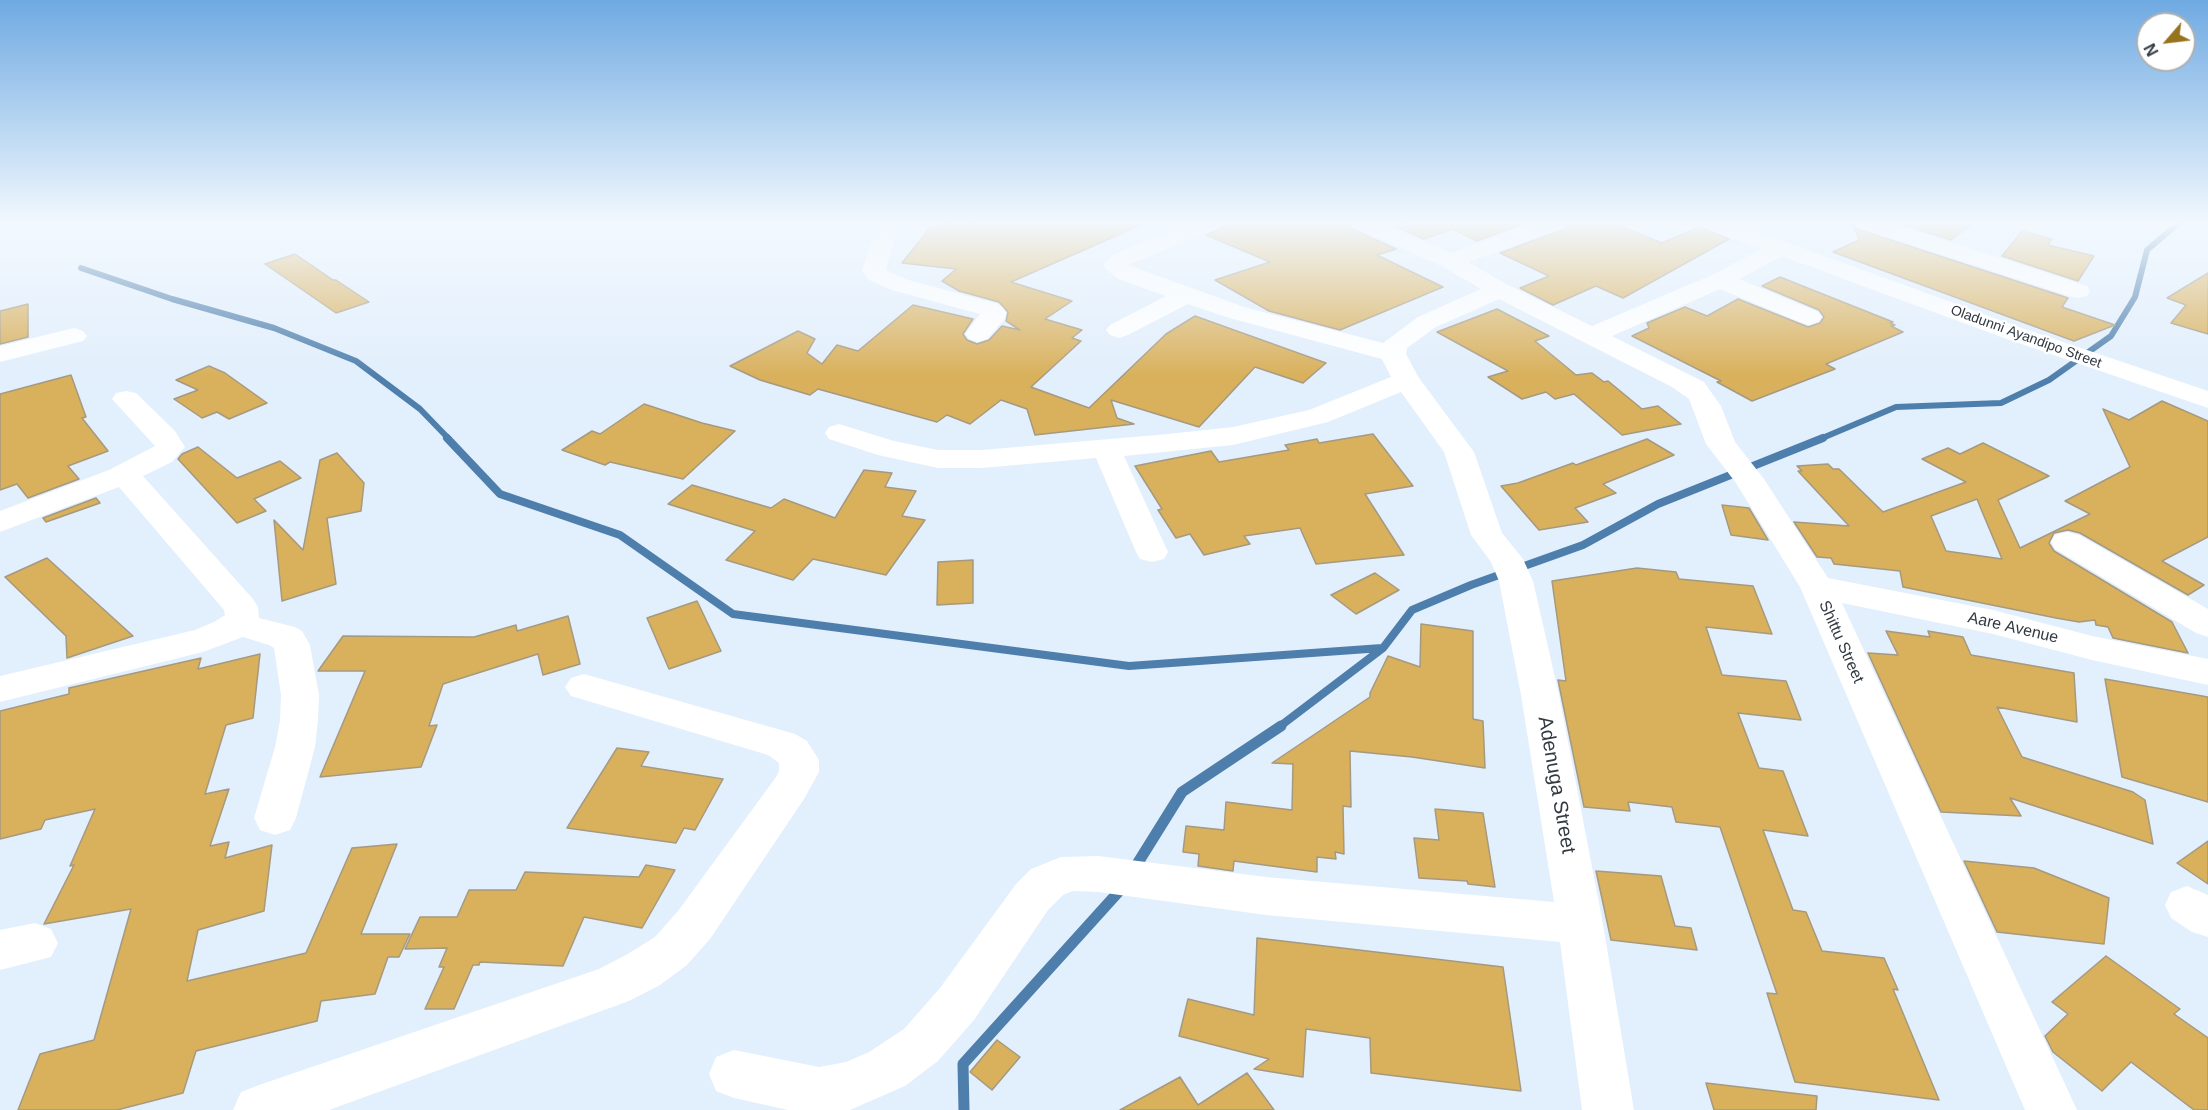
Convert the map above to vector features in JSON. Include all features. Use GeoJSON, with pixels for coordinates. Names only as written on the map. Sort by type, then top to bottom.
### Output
{"type":"FeatureCollection","features":[{"type":"Feature","properties":{"kind":"street"},"geometry":{"type":"LineString","coordinates":[[876,274],[900,285],[989,309],[994,313],[992,319],[978,334]]}},
{"type":"Feature","properties":{"kind":"street"},"geometry":{"type":"LineString","coordinates":[[1126,274],[1186,295],[1311,333],[1393,354],[1395,345],[1427,322],[1499,290]]}},
{"type":"Feature","properties":{"kind":"street","name":"Shittu Street"},"geometry":{"type":"LineString","coordinates":[[1472,274],[1499,290],[1593,335],[1694,388],[1707,406],[1721,444],[1749,479],[1817,587],[2051,1110]]}},
{"type":"Feature","properties":{"kind":"street"},"geometry":{"type":"LineString","coordinates":[[1593,335],[1732,274]]}},
{"type":"Feature","properties":{"kind":"street","name":"Oladunni Ayandipo Street"},"geometry":{"type":"LineString","coordinates":[[1852,274],[2055,348],[2208,400]]}},
{"type":"Feature","properties":{"kind":"street"},"geometry":{"type":"LineString","coordinates":[[2025,274],[2078,291]]}},
{"type":"Feature","properties":{"kind":"street"},"geometry":{"type":"LineString","coordinates":[[1720,280],[1809,317]]}},
{"type":"Feature","properties":{"kind":"street"},"geometry":{"type":"LineString","coordinates":[[1119,330],[1186,295]]}},
{"type":"Feature","properties":{"kind":"street"},"geometry":{"type":"LineString","coordinates":[[0,354],[74,336]]}},
{"type":"Feature","properties":{"kind":"street","name":"Adenuga Street"},"geometry":{"type":"LineString","coordinates":[[1393,354],[1406,380],[1459,452],[1487,535],[1511,570],[1540,696],[1580,924],[1608,1110]]}},
{"type":"Feature","properties":{"kind":"street"},"geometry":{"type":"LineString","coordinates":[[839,433],[888,449],[938,459],[982,459],[1106,448],[1233,436],[1272,428],[1318,416],[1406,380]]}},
{"type":"Feature","properties":{"kind":"street"},"geometry":{"type":"LineString","coordinates":[[0,522],[120,476],[162,456],[170,447],[165,437],[126,399]]}},
{"type":"Feature","properties":{"kind":"street"},"geometry":{"type":"LineString","coordinates":[[1106,448],[1152,552]]}},
{"type":"Feature","properties":{"kind":"street"},"geometry":{"type":"LineString","coordinates":[[0,690],[203,640],[239,624],[243,615],[241,607],[128,478],[120,476]]}},
{"type":"Feature","properties":{"kind":"street"},"geometry":{"type":"LineString","coordinates":[[2067,542],[2208,625]]}},
{"type":"Feature","properties":{"kind":"street","name":"Aare Avenue"},"geometry":{"type":"LineString","coordinates":[[1817,587],[1993,622],[2092,648],[2208,672]]}},
{"type":"Feature","properties":{"kind":"street"},"geometry":{"type":"LineString","coordinates":[[239,624],[282,636],[292,645],[300,694],[299,720],[295,747],[275,818]]}},
{"type":"Feature","properties":{"kind":"street"},"geometry":{"type":"LineString","coordinates":[[258,1110],[612,986],[643,970],[671,951],[694,925],[790,788],[799,772],[799,760],[793,752],[781,744],[584,687]]}},
{"type":"Feature","properties":{"kind":"street"},"geometry":{"type":"LineString","coordinates":[[734,1074],[819,1092],[849,1086],[887,1069],[921,1045],[957,1004],[1032,897],[1047,882],[1061,874],[1098,874],[1266,896],[1580,924]]}},
{"type":"Feature","properties":{"kind":"building"},"geometry":{"type":"Polygon","coordinates":[[[279,274],[324,274],[369,302],[336,313],[279,274]]]}},
{"type":"Feature","properties":{"kind":"building"},"geometry":{"type":"Polygon","coordinates":[[[950,274],[1030,274],[1011,282],[1072,301],[1045,319],[1082,330],[1072,338],[1081,341],[1031,387],[1089,408],[1166,334],[1195,316],[1326,363],[1303,383],[1255,367],[1199,427],[1111,400],[1117,418],[1134,424],[1035,435],[1027,409],[1001,400],[970,424],[947,415],[937,422],[818,389],[810,395],[760,380],[730,366],[798,331],[815,339],[807,353],[822,364],[837,345],[858,351],[913,305],[973,319],[963,334],[967,340],[977,344],[989,340],[1002,326],[1020,330],[1006,321],[1008,312],[999,302],[959,291],[942,281],[950,274]]]}},
{"type":"Feature","properties":{"kind":"building"},"geometry":{"type":"Polygon","coordinates":[[[1234,274],[1416,274],[1443,287],[1340,330],[1269,311],[1215,280],[1234,274]]]}},
{"type":"Feature","properties":{"kind":"building"},"geometry":{"type":"Polygon","coordinates":[[[1544,274],[1666,274],[1623,298],[1596,286],[1553,305],[1520,288],[1549,276],[1544,274]]]}},
{"type":"Feature","properties":{"kind":"building"},"geometry":{"type":"Polygon","coordinates":[[[1892,274],[1994,274],[2068,298],[2062,307],[2115,325],[2074,341],[1892,274]]]}},
{"type":"Feature","properties":{"kind":"building"},"geometry":{"type":"Polygon","coordinates":[[[2056,274],[2083,274],[2078,281],[2056,274]]]}},
{"type":"Feature","properties":{"kind":"building"},"geometry":{"type":"Polygon","coordinates":[[[2208,274],[2208,334],[2171,323],[2186,305],[2167,298],[2208,274]]]}},
{"type":"Feature","properties":{"kind":"building"},"geometry":{"type":"Polygon","coordinates":[[[1780,277],[1893,322],[1890,323],[1895,325],[1891,326],[1903,332],[1826,364],[1835,369],[1752,401],[1717,382],[1721,381],[1632,336],[1649,328],[1647,323],[1685,307],[1707,316],[1738,299],[1808,327],[1820,323],[1824,317],[1819,310],[1762,286],[1780,277]]]}},
{"type":"Feature","properties":{"kind":"building"},"geometry":{"type":"Polygon","coordinates":[[[28,304],[28,337],[0,344],[0,311],[28,304]]]}},
{"type":"Feature","properties":{"kind":"building"},"geometry":{"type":"Polygon","coordinates":[[[1497,309],[1549,336],[1535,341],[1576,375],[1592,373],[1604,382],[1608,381],[1642,409],[1658,406],[1681,424],[1622,435],[1574,394],[1555,399],[1546,392],[1522,399],[1488,377],[1508,371],[1437,332],[1497,309]]]}},
{"type":"Feature","properties":{"kind":"building"},"geometry":{"type":"Polygon","coordinates":[[[209,366],[225,373],[267,403],[229,419],[217,412],[202,418],[174,399],[198,390],[176,380],[209,366]]]}},
{"type":"Feature","properties":{"kind":"building"},"geometry":{"type":"Polygon","coordinates":[[[71,375],[86,417],[82,418],[108,451],[68,466],[79,479],[28,498],[17,484],[0,490],[0,394],[71,375]]]}},
{"type":"Feature","properties":{"kind":"building"},"geometry":{"type":"Polygon","coordinates":[[[2162,401],[2208,421],[2208,537],[2162,561],[2204,585],[2188,595],[2080,533],[2068,530],[2054,533],[2049,543],[2054,551],[2172,622],[2188,653],[2113,638],[2108,627],[2096,625],[2095,620],[2079,622],[1903,587],[1900,571],[1834,564],[1831,558],[1817,557],[1794,522],[1849,526],[1798,471],[1802,471],[1797,466],[1828,464],[1833,469],[1839,469],[1883,512],[1966,482],[1922,459],[1948,448],[1960,454],[1983,443],[2049,476],[1998,500],[2020,548],[2090,514],[2065,501],[2130,467],[2103,409],[2129,420],[2162,401]],[[1977,499],[1931,516],[1946,551],[2002,559],[1977,499]]]}},
{"type":"Feature","properties":{"kind":"building"},"geometry":{"type":"Polygon","coordinates":[[[644,404],[735,431],[683,479],[610,462],[605,465],[562,450],[592,431],[600,434],[644,404]]]}},
{"type":"Feature","properties":{"kind":"building"},"geometry":{"type":"Polygon","coordinates":[[[1373,434],[1413,486],[1365,494],[1404,555],[1316,564],[1300,528],[1244,536],[1250,544],[1204,555],[1190,534],[1176,538],[1158,510],[1162,509],[1135,466],[1211,451],[1219,462],[1289,450],[1285,445],[1317,439],[1319,443],[1373,434]]]}},
{"type":"Feature","properties":{"kind":"building"},"geometry":{"type":"Polygon","coordinates":[[[1647,439],[1674,455],[1603,484],[1616,493],[1575,508],[1588,522],[1539,530],[1501,486],[1518,483],[1573,463],[1576,465],[1647,439]]]}},
{"type":"Feature","properties":{"kind":"building"},"geometry":{"type":"Polygon","coordinates":[[[198,447],[237,478],[280,461],[301,478],[254,499],[266,511],[237,523],[178,459],[182,454],[198,447]]]}},
{"type":"Feature","properties":{"kind":"building"},"geometry":{"type":"Polygon","coordinates":[[[337,453],[364,483],[361,511],[327,518],[336,584],[282,601],[274,520],[303,550],[320,460],[337,453]]]}},
{"type":"Feature","properties":{"kind":"building"},"geometry":{"type":"Polygon","coordinates":[[[864,470],[892,473],[885,487],[916,491],[902,516],[925,520],[886,575],[813,559],[793,580],[726,560],[755,531],[668,504],[692,485],[771,508],[784,499],[835,518],[864,470]]]}},
{"type":"Feature","properties":{"kind":"building"},"geometry":{"type":"Polygon","coordinates":[[[96,498],[100,503],[46,522],[43,518],[96,498]]]}},
{"type":"Feature","properties":{"kind":"building"},"geometry":{"type":"Polygon","coordinates":[[[1722,505],[1749,508],[1768,540],[1731,535],[1722,505]]]}},
{"type":"Feature","properties":{"kind":"building"},"geometry":{"type":"Polygon","coordinates":[[[47,558],[133,636],[67,658],[66,636],[5,577],[47,558]]]}},
{"type":"Feature","properties":{"kind":"building"},"geometry":{"type":"Polygon","coordinates":[[[973,560],[973,603],[937,605],[938,562],[973,560]]]}},
{"type":"Feature","properties":{"kind":"building"},"geometry":{"type":"Polygon","coordinates":[[[1637,568],[1676,572],[1679,579],[1753,586],[1772,634],[1706,627],[1722,675],[1786,681],[1801,720],[1738,713],[1759,768],[1783,771],[1808,836],[1763,830],[1793,910],[1806,912],[1822,951],[1884,958],[1898,990],[1893,989],[1939,1100],[1795,1082],[1767,993],[1777,994],[1720,827],[1676,822],[1672,807],[1628,802],[1630,811],[1584,807],[1558,680],[1566,681],[1552,581],[1637,568]]]}},
{"type":"Feature","properties":{"kind":"building"},"geometry":{"type":"Polygon","coordinates":[[[1375,573],[1399,590],[1356,614],[1331,595],[1375,573]]]}},
{"type":"Feature","properties":{"kind":"building"},"geometry":{"type":"Polygon","coordinates":[[[697,601],[721,651],[669,669],[647,618],[697,601]]]}},
{"type":"Feature","properties":{"kind":"building"},"geometry":{"type":"Polygon","coordinates":[[[568,616],[580,664],[543,675],[538,654],[443,684],[429,726],[437,725],[421,767],[320,777],[365,671],[318,671],[343,636],[474,637],[516,625],[517,631],[568,616]]]}},
{"type":"Feature","properties":{"kind":"building"},"geometry":{"type":"Polygon","coordinates":[[[1421,624],[1473,631],[1473,719],[1483,721],[1485,768],[1350,751],[1351,807],[1343,806],[1344,854],[1335,852],[1336,859],[1317,857],[1317,872],[1234,861],[1233,871],[1198,866],[1199,854],[1183,852],[1186,826],[1224,830],[1226,802],[1292,810],[1293,764],[1272,763],[1370,697],[1388,656],[1420,667],[1421,624]]]}},
{"type":"Feature","properties":{"kind":"building"},"geometry":{"type":"Polygon","coordinates":[[[1886,631],[1930,637],[1928,631],[1963,637],[1971,655],[2074,673],[2077,722],[1997,707],[2022,757],[2133,792],[2145,800],[2153,844],[2010,798],[2021,816],[1941,812],[1868,653],[1898,655],[1886,631]]]}},
{"type":"Feature","properties":{"kind":"building"},"geometry":{"type":"Polygon","coordinates":[[[260,654],[253,718],[226,725],[205,794],[229,789],[210,846],[229,842],[225,858],[272,845],[264,911],[198,930],[187,981],[306,953],[352,848],[397,844],[361,934],[410,934],[399,957],[388,957],[375,994],[321,1001],[317,1021],[196,1051],[183,1093],[117,1110],[18,1110],[40,1054],[94,1040],[131,909],[44,924],[74,865],[70,866],[95,809],[45,820],[41,829],[0,839],[0,711],[69,694],[69,688],[201,658],[198,669],[260,654]]]}},
{"type":"Feature","properties":{"kind":"building"},"geometry":{"type":"Polygon","coordinates":[[[2105,679],[2208,697],[2208,802],[2122,777],[2105,679]]]}},
{"type":"Feature","properties":{"kind":"building"},"geometry":{"type":"Polygon","coordinates":[[[617,748],[649,752],[641,766],[723,779],[695,830],[684,828],[676,843],[567,828],[617,748]]]}},
{"type":"Feature","properties":{"kind":"building"},"geometry":{"type":"Polygon","coordinates":[[[1435,809],[1483,813],[1495,887],[1468,884],[1467,881],[1419,878],[1414,838],[1439,840],[1435,809]]]}},
{"type":"Feature","properties":{"kind":"building"},"geometry":{"type":"Polygon","coordinates":[[[2208,841],[2208,884],[2177,863],[2208,841]]]}},
{"type":"Feature","properties":{"kind":"building"},"geometry":{"type":"Polygon","coordinates":[[[1964,861],[2034,868],[2109,898],[2104,944],[1997,932],[1964,861]]]}},
{"type":"Feature","properties":{"kind":"building"},"geometry":{"type":"Polygon","coordinates":[[[646,865],[675,870],[642,928],[584,917],[563,966],[480,962],[479,965],[473,965],[454,1009],[425,1009],[444,967],[439,967],[447,948],[405,949],[420,917],[457,917],[469,890],[516,890],[525,872],[639,877],[646,865]]]}},
{"type":"Feature","properties":{"kind":"building"},"geometry":{"type":"Polygon","coordinates":[[[1596,871],[1661,876],[1675,926],[1691,928],[1697,950],[1611,940],[1596,871]]]}},
{"type":"Feature","properties":{"kind":"building"},"geometry":{"type":"Polygon","coordinates":[[[1257,938],[1503,967],[1521,1091],[1371,1073],[1370,1038],[1306,1029],[1303,1077],[1254,1069],[1269,1059],[1179,1036],[1188,999],[1254,1015],[1257,938]]]}},
{"type":"Feature","properties":{"kind":"building"},"geometry":{"type":"Polygon","coordinates":[[[2106,956],[2180,1009],[2174,1014],[2208,1038],[2208,1110],[2194,1110],[2131,1062],[2102,1091],[2053,1052],[2045,1036],[2068,1014],[2052,1002],[2106,956]]]}},
{"type":"Feature","properties":{"kind":"building"},"geometry":{"type":"Polygon","coordinates":[[[997,1040],[1020,1057],[992,1090],[970,1072],[997,1040]]]}},
{"type":"Feature","properties":{"kind":"building"},"geometry":{"type":"Polygon","coordinates":[[[1247,1073],[1274,1110],[1120,1110],[1180,1077],[1198,1105],[1247,1073]]]}},
{"type":"Feature","properties":{"kind":"building"},"geometry":{"type":"Polygon","coordinates":[[[1706,1083],[1817,1096],[1816,1110],[1714,1110],[1706,1083]]]}},
{"type":"Feature","properties":{"kind":"waterway"},"geometry":{"type":"LineString","coordinates":[[98,274],[172,299],[274,328],[356,361],[420,409],[449,439]]}},
{"type":"Feature","properties":{"kind":"waterway"},"geometry":{"type":"LineString","coordinates":[[1820,439],[1896,407],[2001,403],[2049,380],[2111,336],[2135,297],[2141,274]]}},
{"type":"Feature","properties":{"kind":"waterway"},"geometry":{"type":"LineString","coordinates":[[447,438],[500,494],[620,535],[733,614],[1129,666],[1382,648]]}},
{"type":"Feature","properties":{"kind":"waterway"},"geometry":{"type":"LineString","coordinates":[[1279,727],[1383,648],[1412,610],[1471,585],[1583,545],[1658,504],[1823,438]]}},
{"type":"Feature","properties":{"kind":"waterway"},"geometry":{"type":"LineString","coordinates":[[1134,869],[1182,792],[1281,726]]}},
{"type":"Feature","properties":{"kind":"waterway"},"geometry":{"type":"LineString","coordinates":[[964,1110],[963,1064],[1122,888]]}}]}
